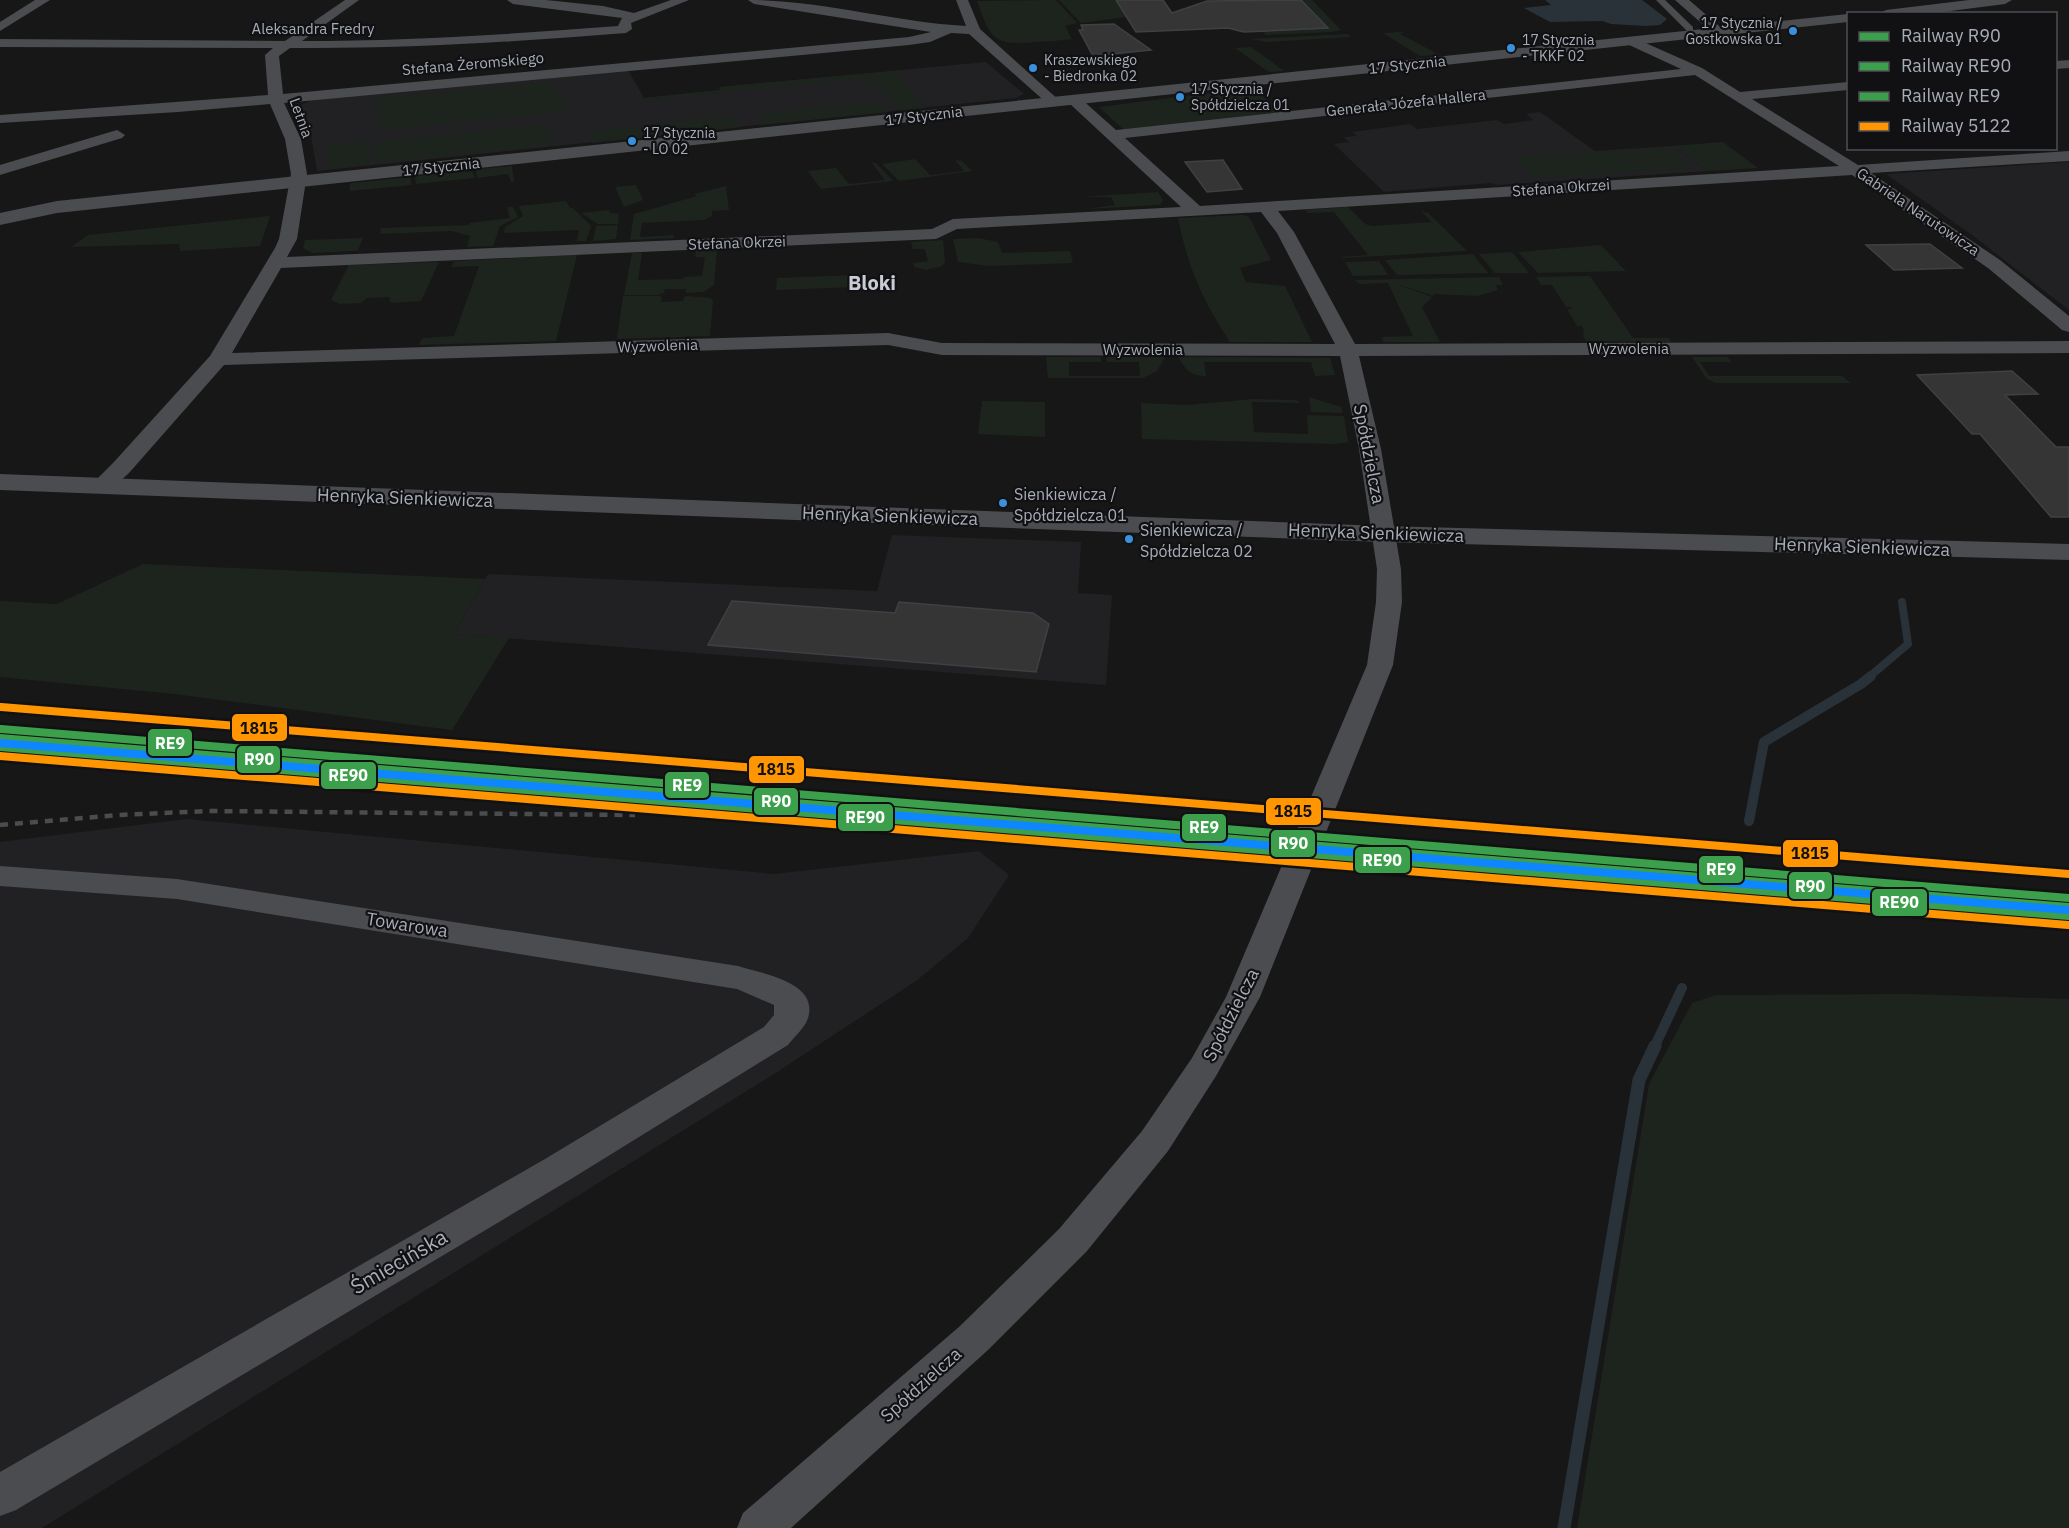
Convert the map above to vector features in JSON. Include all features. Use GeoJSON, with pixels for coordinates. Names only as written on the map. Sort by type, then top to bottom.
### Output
{"type":"FeatureCollection","features":[{"type":"Feature","properties":{"kind":"street"},"geometry":{"type":"LineString","coordinates":[[0,27],[44,0]]}},
{"type":"Feature","properties":{"kind":"street"},"geometry":{"type":"LineString","coordinates":[[284,45],[353,0]]}},
{"type":"Feature","properties":{"kind":"street"},"geometry":{"type":"LineString","coordinates":[[513,0],[603,10],[630,28]]}},
{"type":"Feature","properties":{"kind":"street","name":"Aleksandra Fredry"},"geometry":{"type":"LineString","coordinates":[[0,43],[419,44],[630,28],[683,0]]}},
{"type":"Feature","properties":{"kind":"street"},"geometry":{"type":"LineString","coordinates":[[754,0],[947,30],[973,30]]}},
{"type":"Feature","properties":{"kind":"street"},"geometry":{"type":"LineString","coordinates":[[962,0],[973,30],[1054,102]]}},
{"type":"Feature","properties":{"kind":"street"},"geometry":{"type":"LineString","coordinates":[[1660,0],[1690,29]]}},
{"type":"Feature","properties":{"kind":"street"},"geometry":{"type":"LineString","coordinates":[[1681,0],[1711,27],[1720,32]]}},
{"type":"Feature","properties":{"kind":"street"},"geometry":{"type":"LineString","coordinates":[[1898,12],[1961,2],[2005,0]]}},
{"type":"Feature","properties":{"kind":"street"},"geometry":{"type":"LineString","coordinates":[[843,14],[870,3]]}},
{"type":"Feature","properties":{"kind":"street","name":"17 Stycznia"},"geometry":{"type":"LineString","coordinates":[[5,215],[57,207],[1847,18]]}},
{"type":"Feature","properties":{"kind":"street","name":"Stefana Żeromskiego"},"geometry":{"type":"LineString","coordinates":[[0,119],[276,100],[644,60],[909,41],[925,39],[947,30]]}},
{"type":"Feature","properties":{"kind":"street","name":"Gabriela Narutowicza"},"geometry":{"type":"LineString","coordinates":[[1632,41],[1697,70],[1857,170],[1994,264],[2069,326]]}},
{"type":"Feature","properties":{"kind":"street","name":"Letnia"},"geometry":{"type":"LineString","coordinates":[[101,486],[121,468],[218,358],[288,238],[299,182],[293,139],[276,100],[272,55],[284,45]]}},
{"type":"Feature","properties":{"kind":"street","name":"Generała Józefa Hallera"},"geometry":{"type":"LineString","coordinates":[[1114,135],[1697,70]]}},
{"type":"Feature","properties":{"kind":"street"},"geometry":{"type":"LineString","coordinates":[[1739,96],[1847,86]]}},
{"type":"Feature","properties":{"kind":"street"},"geometry":{"type":"LineString","coordinates":[[1074,100],[1196,211]]}},
{"type":"Feature","properties":{"kind":"street"},"geometry":{"type":"LineString","coordinates":[[0,170],[117,135]]}},
{"type":"Feature","properties":{"kind":"street","name":"Stefana Okrzei"},"geometry":{"type":"LineString","coordinates":[[274,263],[936,234],[953,224],[1266,207],[2069,156]]}},
{"type":"Feature","properties":{"kind":"street","name":"Spółdzielcza"},"geometry":{"type":"LineString","coordinates":[[759,1528],[974,1338],[1073,1240],[1155,1141],[1204,1068],[1244,997],[1380,665],[1389,602],[1389,569],[1370,449],[1348,349],[1285,232],[1266,207]]}},
{"type":"Feature","properties":{"kind":"street","name":"Wyzwolenia"},"geometry":{"type":"LineString","coordinates":[[218,358],[888,339],[942,349],[2069,347]]}},
{"type":"Feature","properties":{"kind":"street","name":"Henryka Sienkiewicza"},"geometry":{"type":"LineString","coordinates":[[0,482],[1383,534],[2069,552]]}},
{"type":"Feature","properties":{"kind":"street","name":"Towarowa"},"geometry":{"type":"LineString","coordinates":[[0,876],[177,889],[738,978],[765,986],[791,999],[791,1018]]}},
{"type":"Feature","properties":{"kind":"street","name":"Śmiecińska"},"geometry":{"type":"LineString","coordinates":[[0,1495],[558,1169],[776,1036],[791,1018]]}},
{"type":"Feature","properties":{"kind":"shaded area"},"geometry":{"type":"Polygon","coordinates":[[[1056,0],[1077,23],[1065,26],[1072,39],[1020,43],[1001,41],[995,37],[986,24],[977,1],[1056,0]]]}},
{"type":"Feature","properties":{"kind":"shaded area"},"geometry":{"type":"Polygon","coordinates":[[[1059,0],[1116,0],[1127,17],[1081,23],[1059,0]]]}},
{"type":"Feature","properties":{"kind":"shaded area"},"geometry":{"type":"Polygon","coordinates":[[[1301,0],[1312,0],[1341,30],[1266,35],[1262,31],[1327,27],[1301,0]]]}},
{"type":"Feature","properties":{"kind":"shaded area"},"geometry":{"type":"Polygon","coordinates":[[[1545,0],[1642,0],[1667,19],[1660,25],[1646,26],[1611,24],[1602,21],[1550,22],[1524,8],[1551,5],[1545,0]]]}},
{"type":"Feature","properties":{"kind":"shaded area"},"geometry":{"type":"Polygon","coordinates":[[[1383,33],[1404,33],[1400,34],[1440,55],[1420,56],[1383,33]]]}},
{"type":"Feature","properties":{"kind":"shaded area"},"geometry":{"type":"Polygon","coordinates":[[[1348,34],[1351,37],[1266,42],[1251,39],[1348,34]]]}},
{"type":"Feature","properties":{"kind":"shaded area"},"geometry":{"type":"Polygon","coordinates":[[[1251,47],[1284,71],[1269,72],[1235,48],[1251,47]]]}},
{"type":"Feature","properties":{"kind":"shaded area"},"geometry":{"type":"Polygon","coordinates":[[[986,62],[1024,94],[1016,98],[317,171],[311,136],[297,107],[314,99],[628,70],[644,98],[720,90],[719,87],[986,62]]]}},
{"type":"Feature","properties":{"kind":"shaded area"},"geometry":{"type":"Polygon","coordinates":[[[896,71],[925,108],[902,110],[874,82],[860,83],[856,79],[645,101],[643,98],[720,90],[719,87],[896,71]]]}},
{"type":"Feature","properties":{"kind":"shaded area"},"geometry":{"type":"Polygon","coordinates":[[[554,82],[567,111],[379,130],[374,99],[554,82]]]}},
{"type":"Feature","properties":{"kind":"shaded area"},"geometry":{"type":"Polygon","coordinates":[[[1250,88],[1287,113],[1125,131],[1099,107],[1250,88]]]}},
{"type":"Feature","properties":{"kind":"shaded area"},"geometry":{"type":"Polygon","coordinates":[[[866,103],[884,106],[889,112],[761,125],[759,121],[769,119],[755,114],[866,103]]]}},
{"type":"Feature","properties":{"kind":"shaded area"},"geometry":{"type":"Polygon","coordinates":[[[1540,112],[1595,151],[1672,146],[1709,171],[1497,185],[1491,183],[1384,192],[1334,144],[1349,142],[1344,137],[1357,136],[1352,132],[1410,124],[1417,129],[1497,120],[1504,124],[1533,120],[1526,114],[1540,112]]]}},
{"type":"Feature","properties":{"kind":"shaded area"},"geometry":{"type":"Polygon","coordinates":[[[735,116],[742,127],[592,143],[591,134],[599,130],[735,116]]]}},
{"type":"Feature","properties":{"kind":"shaded area"},"geometry":{"type":"Polygon","coordinates":[[[547,125],[555,145],[376,163],[373,142],[547,125]]]}},
{"type":"Feature","properties":{"kind":"shaded area"},"geometry":{"type":"Polygon","coordinates":[[[369,140],[372,163],[329,168],[327,145],[369,140]]]}},
{"type":"Feature","properties":{"kind":"shaded area"},"geometry":{"type":"Polygon","coordinates":[[[1723,142],[1758,168],[1709,171],[1672,146],[1723,142]]]}},
{"type":"Feature","properties":{"kind":"shaded area"},"geometry":{"type":"Polygon","coordinates":[[[1665,148],[1694,168],[1534,178],[1510,157],[1665,148]]]}},
{"type":"Feature","properties":{"kind":"shaded area"},"geometry":{"type":"Polygon","coordinates":[[[915,159],[930,175],[964,171],[955,160],[962,161],[972,171],[899,181],[882,164],[915,159]]]}},
{"type":"Feature","properties":{"kind":"shaded area"},"geometry":{"type":"Polygon","coordinates":[[[2069,162],[2069,310],[1972,235],[1886,174],[2069,162]]]}},
{"type":"Feature","properties":{"kind":"shaded area"},"geometry":{"type":"Polygon","coordinates":[[[872,163],[876,163],[893,181],[821,189],[808,171],[836,168],[849,184],[885,180],[872,163]]]}},
{"type":"Feature","properties":{"kind":"shaded area"},"geometry":{"type":"Polygon","coordinates":[[[512,166],[514,182],[511,182],[508,174],[477,178],[476,171],[479,169],[512,166]]]}},
{"type":"Feature","properties":{"kind":"shaded area"},"geometry":{"type":"Polygon","coordinates":[[[472,170],[475,178],[416,184],[417,176],[472,170]]]}},
{"type":"Feature","properties":{"kind":"shaded area"},"geometry":{"type":"Polygon","coordinates":[[[410,177],[412,185],[350,191],[352,183],[410,177]]]}},
{"type":"Feature","properties":{"kind":"shaded area"},"geometry":{"type":"Polygon","coordinates":[[[636,185],[643,200],[624,207],[615,187],[636,185]]]}},
{"type":"Feature","properties":{"kind":"shaded area"},"geometry":{"type":"Polygon","coordinates":[[[726,186],[729,210],[712,211],[712,216],[704,220],[642,223],[640,237],[674,235],[674,238],[630,240],[634,214],[726,186]]]}},
{"type":"Feature","properties":{"kind":"shaded area"},"geometry":{"type":"Polygon","coordinates":[[[1158,192],[1163,200],[1160,205],[1086,209],[1115,205],[1111,197],[1080,197],[1158,192]]]}},
{"type":"Feature","properties":{"kind":"shaded area"},"geometry":{"type":"Polygon","coordinates":[[[566,201],[570,208],[573,208],[591,226],[586,241],[548,242],[577,241],[579,230],[504,233],[505,227],[523,216],[519,206],[566,201]]]}},
{"type":"Feature","properties":{"kind":"shaded area"},"geometry":{"type":"Polygon","coordinates":[[[507,207],[513,207],[518,217],[500,226],[493,246],[467,247],[470,236],[452,231],[380,234],[381,228],[469,225],[470,223],[510,218],[507,207]]]}},
{"type":"Feature","properties":{"kind":"shaded area"},"geometry":{"type":"Polygon","coordinates":[[[1348,207],[1365,224],[1372,226],[1432,222],[1421,211],[1428,213],[1467,251],[1343,258],[1341,257],[1368,255],[1334,212],[1308,213],[1305,210],[1348,207]]]}},
{"type":"Feature","properties":{"kind":"shaded area"},"geometry":{"type":"Polygon","coordinates":[[[609,210],[610,213],[619,214],[618,224],[598,224],[581,213],[609,210]]]}},
{"type":"Feature","properties":{"kind":"shaded area"},"geometry":{"type":"Polygon","coordinates":[[[1244,215],[1249,217],[1271,260],[1240,268],[1246,282],[1285,286],[1312,342],[1230,342],[1211,312],[1191,268],[1178,218],[1244,215]]]}},
{"type":"Feature","properties":{"kind":"shaded area"},"geometry":{"type":"Polygon","coordinates":[[[270,216],[260,246],[180,251],[179,244],[71,247],[88,235],[270,216]]]}},
{"type":"Feature","properties":{"kind":"shaded area"},"geometry":{"type":"Polygon","coordinates":[[[618,225],[616,239],[593,241],[596,226],[618,225]]]}},
{"type":"Feature","properties":{"kind":"shaded area"},"geometry":{"type":"Polygon","coordinates":[[[363,238],[358,250],[390,249],[312,253],[303,248],[305,240],[363,238]]]}},
{"type":"Feature","properties":{"kind":"shaded area"},"geometry":{"type":"Polygon","coordinates":[[[978,238],[998,242],[1002,253],[1070,251],[1073,263],[989,266],[958,262],[953,239],[978,238]]]}},
{"type":"Feature","properties":{"kind":"shaded area"},"geometry":{"type":"Polygon","coordinates":[[[943,240],[945,262],[942,266],[926,270],[914,267],[914,263],[928,261],[925,249],[913,249],[911,242],[943,240]]]}},
{"type":"Feature","properties":{"kind":"shaded area"},"geometry":{"type":"Polygon","coordinates":[[[1601,245],[1626,271],[1538,273],[1518,252],[1601,245]]]}},
{"type":"Feature","properties":{"kind":"shaded area"},"geometry":{"type":"Polygon","coordinates":[[[696,250],[717,250],[714,285],[703,292],[686,293],[686,289],[665,289],[664,293],[659,295],[624,295],[632,253],[642,253],[638,280],[683,279],[684,277],[702,276],[705,257],[695,257],[696,250]]]}},
{"type":"Feature","properties":{"kind":"shaded area"},"geometry":{"type":"Polygon","coordinates":[[[1512,252],[1529,273],[1495,273],[1479,254],[1512,252]]]}},
{"type":"Feature","properties":{"kind":"shaded area"},"geometry":{"type":"Polygon","coordinates":[[[1473,254],[1488,273],[1397,275],[1385,260],[1473,254]]]}},
{"type":"Feature","properties":{"kind":"shaded area"},"geometry":{"type":"Polygon","coordinates":[[[577,255],[556,341],[418,345],[423,338],[454,336],[479,266],[451,267],[455,261],[577,255]]]}},
{"type":"Feature","properties":{"kind":"shaded area"},"geometry":{"type":"Polygon","coordinates":[[[1379,261],[1388,275],[1353,276],[1345,262],[1379,261]]]}},
{"type":"Feature","properties":{"kind":"shaded area"},"geometry":{"type":"Polygon","coordinates":[[[439,262],[421,301],[393,303],[389,301],[390,297],[367,298],[361,303],[340,304],[331,300],[349,265],[439,262]]]}},
{"type":"Feature","properties":{"kind":"shaded area"},"geometry":{"type":"Polygon","coordinates":[[[854,275],[856,287],[776,290],[777,278],[854,275]]]}},
{"type":"Feature","properties":{"kind":"shaded area"},"geometry":{"type":"Polygon","coordinates":[[[1590,276],[1633,338],[1669,338],[1671,342],[1586,341],[1582,326],[1577,326],[1567,309],[1572,309],[1571,307],[1566,307],[1552,285],[1541,285],[1536,277],[1590,276]]]}},
{"type":"Feature","properties":{"kind":"shaded area"},"geometry":{"type":"Polygon","coordinates":[[[1499,277],[1503,285],[1496,285],[1498,290],[1478,296],[1433,294],[1434,296],[1393,283],[1432,297],[1422,307],[1440,342],[1383,342],[1382,337],[1413,336],[1388,283],[1360,284],[1355,280],[1499,277]]]}},
{"type":"Feature","properties":{"kind":"shaded area"},"geometry":{"type":"Polygon","coordinates":[[[623,296],[659,296],[662,297],[661,302],[683,301],[685,296],[710,298],[713,301],[710,336],[617,339],[623,296]]]}},
{"type":"Feature","properties":{"kind":"shaded area"},"geometry":{"type":"Polygon","coordinates":[[[1046,357],[1101,357],[1101,362],[1069,362],[1069,376],[1140,376],[1139,362],[1107,362],[1106,357],[1165,357],[1157,371],[1143,378],[1048,378],[1046,357]]]}},
{"type":"Feature","properties":{"kind":"shaded area"},"geometry":{"type":"Polygon","coordinates":[[[1178,357],[1330,358],[1335,375],[1315,376],[1311,362],[1204,362],[1206,376],[1201,376],[1189,371],[1178,357]]]}},
{"type":"Feature","properties":{"kind":"shaded area"},"geometry":{"type":"Polygon","coordinates":[[[1692,357],[1727,357],[1732,362],[1700,362],[1709,376],[1842,376],[1851,383],[1716,383],[1707,379],[1692,357]]]}},
{"type":"Feature","properties":{"kind":"shaded area"},"geometry":{"type":"Polygon","coordinates":[[[1309,397],[1341,407],[1343,413],[1311,412],[1309,397]]]}},
{"type":"Feature","properties":{"kind":"shaded area"},"geometry":{"type":"Polygon","coordinates":[[[1253,399],[1296,400],[1301,403],[1252,402],[1254,432],[1308,434],[1307,415],[1344,416],[1348,442],[1335,444],[1142,439],[1141,403],[1188,405],[1253,399]]]}},
{"type":"Feature","properties":{"kind":"shaded area"},"geometry":{"type":"Polygon","coordinates":[[[982,401],[1045,402],[1045,437],[978,434],[982,401]]]}},
{"type":"Feature","properties":{"kind":"shaded area"},"geometry":{"type":"Polygon","coordinates":[[[892,535],[1081,542],[1078,593],[1112,595],[1106,685],[454,634],[488,574],[877,591],[892,535]]]}},
{"type":"Feature","properties":{"kind":"shaded area"},"geometry":{"type":"Polygon","coordinates":[[[143,564],[485,579],[454,634],[509,638],[452,730],[174,694],[0,677],[0,601],[57,604],[143,564]]]}},
{"type":"Feature","properties":{"kind":"shaded area"},"geometry":{"type":"Polygon","coordinates":[[[186,819],[774,874],[979,851],[1009,875],[968,938],[916,981],[771,1076],[42,1528],[0,1528],[0,842],[186,819]]]}},
{"type":"Feature","properties":{"kind":"shaded area"},"geometry":{"type":"Polygon","coordinates":[[[1908,994],[2069,999],[2069,1528],[1577,1528],[1649,1084],[1692,1003],[1716,995],[1908,994]]]}},
{"type":"Feature","properties":{"kind":"building"},"geometry":{"type":"Polygon","coordinates":[[[1116,0],[1163,0],[1172,13],[1207,1],[1301,0],[1328,28],[1244,32],[1228,28],[1136,32],[1116,0]]]}},
{"type":"Feature","properties":{"kind":"building"},"geometry":{"type":"Polygon","coordinates":[[[1114,24],[1151,50],[1093,56],[1079,30],[1083,30],[1081,25],[1114,24]]]}},
{"type":"Feature","properties":{"kind":"building"},"geometry":{"type":"Polygon","coordinates":[[[1223,160],[1242,189],[1207,192],[1185,162],[1223,160]]]}},
{"type":"Feature","properties":{"kind":"building"},"geometry":{"type":"Polygon","coordinates":[[[1930,244],[1962,268],[1894,270],[1866,245],[1930,244]]]}},
{"type":"Feature","properties":{"kind":"building"},"geometry":{"type":"Polygon","coordinates":[[[2012,371],[2038,394],[2005,395],[2056,447],[2069,447],[2069,517],[2051,517],[1980,434],[1972,434],[1917,375],[2012,371]]]}},
{"type":"Feature","properties":{"kind":"building"},"geometry":{"type":"Polygon","coordinates":[[[732,601],[895,613],[899,602],[1033,613],[1049,624],[1036,672],[708,645],[732,601]]]}},
{"type":"Feature","properties":{"kind":"waterway"},"geometry":{"type":"LineString","coordinates":[[1869,677],[1908,644],[1902,602]]}},
{"type":"Feature","properties":{"kind":"waterway"},"geometry":{"type":"LineString","coordinates":[[1749,821],[1764,742],[1871,676]]}},
{"type":"Feature","properties":{"kind":"waterway"},"geometry":{"type":"LineString","coordinates":[[1654,1048],[1682,988]]}},
{"type":"Feature","properties":{"kind":"waterway"},"geometry":{"type":"LineString","coordinates":[[1564,1528],[1639,1080],[1655,1046]]}},
{"type":"Feature","properties":{"kind":"railway"},"geometry":{"type":"LineString","coordinates":[[480,799],[621,806],[2069,925]]}},
{"type":"Feature","properties":{"kind":"railway"},"geometry":{"type":"LineString","coordinates":[[0,825],[119,815],[209,811],[635,815]]}},
{"type":"Feature","properties":{"kind":"rail line","name":"RE9"},"geometry":{"type":"LineString","coordinates":[[1,729],[2069,898]]}},
{"type":"Feature","properties":{"kind":"rail line","name":"R90"},"geometry":{"type":"LineString","coordinates":[[0,738],[2069,907]]}},
{"type":"Feature","properties":{"kind":"rail line","name":"RE90"},"geometry":{"type":"LineString","coordinates":[[0,747],[2068,916]]}},
{"type":"Feature","properties":{"kind":"rail line","name":"5122"},"geometry":{"type":"LineString","coordinates":[[0,756],[2068,925]]}},
{"type":"Feature","properties":{"kind":"transit line","name":"1815"},"geometry":{"type":"LineString","coordinates":[[1,707],[2069,874]]}},
{"type":"Feature","properties":{"kind":"transit line"},"geometry":{"type":"LineString","coordinates":[[0,743],[2068,910]]}},
{"type":"Feature","properties":{"kind":"place","name":"17 Stycznia / Gostkowska 01"},"geometry":{"type":"Point","coordinates":[1793,31]}},
{"type":"Feature","properties":{"kind":"place","name":"17 Stycznia - TKKF 02"},"geometry":{"type":"Point","coordinates":[1511,48]}},
{"type":"Feature","properties":{"kind":"place","name":"Kraszewskiego - Biedronka 02"},"geometry":{"type":"Point","coordinates":[1033,68]}},
{"type":"Feature","properties":{"kind":"place","name":"17 Stycznia / Spółdzielcza 01"},"geometry":{"type":"Point","coordinates":[1180,97]}},
{"type":"Feature","properties":{"kind":"place","name":"17 Stycznia - LO 02"},"geometry":{"type":"Point","coordinates":[632,141]}},
{"type":"Feature","properties":{"kind":"place","name":"Sienkiewicza / Spółdzielcza 01"},"geometry":{"type":"Point","coordinates":[1003,503]}},
{"type":"Feature","properties":{"kind":"place","name":"Sienkiewicza / Spółdzielcza 02"},"geometry":{"type":"Point","coordinates":[1129,539]}},
{"type":"Feature","properties":{"kind":"district","name":"Bloki"},"geometry":{"type":"Point","coordinates":[872,283]}}]}
